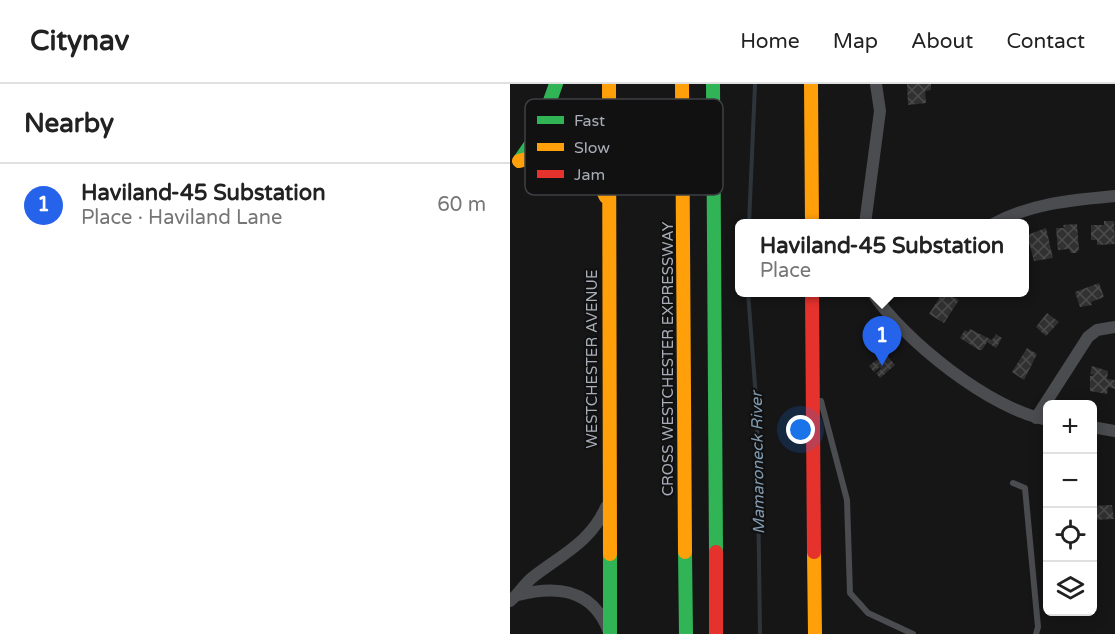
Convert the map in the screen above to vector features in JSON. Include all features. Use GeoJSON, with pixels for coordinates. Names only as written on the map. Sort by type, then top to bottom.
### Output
{"type":"FeatureCollection","features":[{"type":"Feature","properties":{"kind":"main road"},"geometry":{"type":"LineString","coordinates":[[551,99],[556,84]]}},
{"type":"Feature","properties":{"kind":"main road","name":"WESTCHESTER AVENUE"},"geometry":{"type":"LineString","coordinates":[[609,84],[609,99]]}},
{"type":"Feature","properties":{"kind":"main road","name":"CROSS WESTCHESTER EXPRESSWAY"},"geometry":{"type":"LineString","coordinates":[[682,84],[682,99]]}},
{"type":"Feature","properties":{"kind":"main road"},"geometry":{"type":"LineString","coordinates":[[712,84],[712,99]]}},
{"type":"Feature","properties":{"kind":"main road"},"geometry":{"type":"LineString","coordinates":[[811,84],[812,219]]}},
{"type":"Feature","properties":{"kind":"main road"},"geometry":{"type":"LineString","coordinates":[[514,164],[525,152]]}},
{"type":"Feature","properties":{"kind":"main road"},"geometry":{"type":"LineString","coordinates":[[604,195],[608,204]]}},
{"type":"Feature","properties":{"kind":"main road","name":"WESTCHESTER AVENUE"},"geometry":{"type":"LineString","coordinates":[[608,195],[610,634]]}},
{"type":"Feature","properties":{"kind":"main road","name":"CROSS WESTCHESTER EXPRESSWAY"},"geometry":{"type":"LineString","coordinates":[[683,195],[686,634]]}},
{"type":"Feature","properties":{"kind":"main road"},"geometry":{"type":"LineString","coordinates":[[713,195],[716,634]]}},
{"type":"Feature","properties":{"kind":"main road"},"geometry":{"type":"LineString","coordinates":[[812,297],[815,634]]}},
{"type":"Feature","properties":{"kind":"street"},"geometry":{"type":"LineString","coordinates":[[867,219],[880,111],[876,84]]}},
{"type":"Feature","properties":{"kind":"street"},"geometry":{"type":"LineString","coordinates":[[1004,219],[1028,208],[1057,201],[1115,196]]}},
{"type":"Feature","properties":{"kind":"street"},"geometry":{"type":"LineString","coordinates":[[878,297],[909,337],[957,375],[992,396],[1042,419],[1088,337],[1097,330],[1115,327]]}},
{"type":"Feature","properties":{"kind":"street"},"geometry":{"type":"LineString","coordinates":[[1097,428],[1115,431]]}},
{"type":"Feature","properties":{"kind":"street"},"geometry":{"type":"LineString","coordinates":[[514,598],[531,579],[585,540],[599,523],[609,500]]}},
{"type":"Feature","properties":{"kind":"street"},"geometry":{"type":"LineString","coordinates":[[514,598],[555,589],[567,590],[583,599],[601,617],[610,634]]}},
{"type":"Feature","properties":{"kind":"lane"},"geometry":{"type":"LineString","coordinates":[[812,352],[822,409],[847,500],[850,592],[868,613],[913,634]]}},
{"type":"Feature","properties":{"kind":"lane"},"geometry":{"type":"LineString","coordinates":[[1012,483],[1025,488],[1038,627],[1036,634]]}},
{"type":"Feature","properties":{"kind":"building"},"geometry":{"type":"Polygon","coordinates":[[[907,84],[931,84],[931,90],[925,91],[926,103],[908,105],[907,84]]]}},
{"type":"Feature","properties":{"kind":"building"},"geometry":{"type":"Polygon","coordinates":[[[1104,221],[1114,221],[1115,244],[1097,245],[1097,240],[1091,240],[1091,225],[1104,225],[1104,221]]]}},
{"type":"Feature","properties":{"kind":"building"},"geometry":{"type":"Polygon","coordinates":[[[1077,224],[1079,250],[1071,253],[1069,249],[1058,250],[1056,228],[1077,224]]]}},
{"type":"Feature","properties":{"kind":"building"},"geometry":{"type":"Polygon","coordinates":[[[1046,228],[1053,258],[1034,261],[1029,234],[1046,228]]]}},
{"type":"Feature","properties":{"kind":"building"},"geometry":{"type":"Polygon","coordinates":[[[1099,283],[1104,297],[1091,302],[1092,305],[1080,307],[1075,292],[1099,283]]]}},
{"type":"Feature","properties":{"kind":"building"},"geometry":{"type":"Polygon","coordinates":[[[940,297],[953,297],[959,300],[944,323],[929,314],[940,297]]]}},
{"type":"Feature","properties":{"kind":"building"},"geometry":{"type":"Polygon","coordinates":[[[1047,313],[1059,322],[1046,336],[1036,327],[1047,313]]]}},
{"type":"Feature","properties":{"kind":"building"},"geometry":{"type":"Polygon","coordinates":[[[970,329],[992,340],[996,334],[1002,338],[996,348],[987,342],[982,350],[979,350],[960,338],[965,330],[968,332],[970,329]]]}},
{"type":"Feature","properties":{"kind":"building"},"geometry":{"type":"Polygon","coordinates":[[[1027,348],[1037,354],[1024,380],[1012,372],[1027,348]]]}},
{"type":"Feature","properties":{"kind":"building"},"geometry":{"type":"Polygon","coordinates":[[[885,353],[895,365],[880,378],[876,373],[881,369],[880,367],[874,372],[869,366],[885,353]]]}},
{"type":"Feature","properties":{"kind":"building"},"geometry":{"type":"Polygon","coordinates":[[[1092,366],[1108,371],[1107,379],[1115,380],[1115,389],[1108,387],[1107,394],[1090,391],[1090,376],[1095,375],[1090,374],[1092,366]]]}},
{"type":"Feature","properties":{"kind":"building"},"geometry":{"type":"Polygon","coordinates":[[[1112,505],[1114,519],[1097,520],[1097,506],[1112,505]]]}},
{"type":"Feature","properties":{"kind":"waterway","name":"Mamaroneck River"},"geometry":{"type":"LineString","coordinates":[[749,219],[755,84]]}},
{"type":"Feature","properties":{"kind":"waterway","name":"Mamaroneck River"},"geometry":{"type":"LineString","coordinates":[[748,297],[757,412],[760,634]]}},
{"type":"Feature","properties":{"kind":"traffic: fast"},"geometry":{"type":"LineString","coordinates":[[551,99],[556,84]]}},
{"type":"Feature","properties":{"kind":"traffic: fast"},"geometry":{"type":"LineString","coordinates":[[713,84],[713,99]]}},
{"type":"Feature","properties":{"kind":"traffic: fast"},"geometry":{"type":"LineString","coordinates":[[520,160],[525,153]]}},
{"type":"Feature","properties":{"kind":"traffic: fast"},"geometry":{"type":"LineString","coordinates":[[714,195],[716,552]]}},
{"type":"Feature","properties":{"kind":"traffic: fast"},"geometry":{"type":"LineString","coordinates":[[685,552],[686,634]]}},
{"type":"Feature","properties":{"kind":"traffic: fast"},"geometry":{"type":"LineString","coordinates":[[610,554],[610,634]]}},
{"type":"Feature","properties":{"kind":"traffic: slow"},"geometry":{"type":"LineString","coordinates":[[609,84],[609,99]]}},
{"type":"Feature","properties":{"kind":"traffic: slow"},"geometry":{"type":"LineString","coordinates":[[682,84],[682,99]]}},
{"type":"Feature","properties":{"kind":"traffic: slow"},"geometry":{"type":"LineString","coordinates":[[811,84],[812,219]]}},
{"type":"Feature","properties":{"kind":"traffic: slow"},"geometry":{"type":"LineString","coordinates":[[519,161],[525,159]]}},
{"type":"Feature","properties":{"kind":"traffic: slow"},"geometry":{"type":"LineString","coordinates":[[609,195],[610,554]]}},
{"type":"Feature","properties":{"kind":"traffic: slow"},"geometry":{"type":"LineString","coordinates":[[683,195],[685,552]]}},
{"type":"Feature","properties":{"kind":"traffic: slow"},"geometry":{"type":"LineString","coordinates":[[814,552],[815,634]]}},
{"type":"Feature","properties":{"kind":"traffic: jam"},"geometry":{"type":"LineString","coordinates":[[812,297],[814,552]]}},
{"type":"Feature","properties":{"kind":"traffic: jam"},"geometry":{"type":"LineString","coordinates":[[716,552],[716,634]]}},
{"type":"Feature","properties":{"kind":"place","name":"Haviland-45 Substation"},"geometry":{"type":"Point","coordinates":[882,366]}}]}
